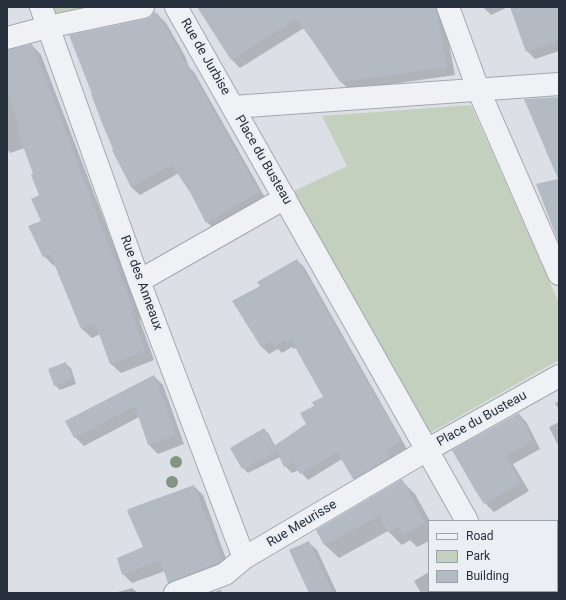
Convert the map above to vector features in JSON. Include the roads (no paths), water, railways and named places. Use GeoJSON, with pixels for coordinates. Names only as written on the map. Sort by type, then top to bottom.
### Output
{"type":"FeatureCollection","features":[{"type":"Feature","properties":{"kind":"street","name":"Rue des Anneaux"},"geometry":{"type":"LineString","coordinates":[[41,7],[139,281],[244,558]]}},
{"type":"Feature","properties":{"kind":"street"},"geometry":{"type":"LineString","coordinates":[[7,38],[143,7]]}},
{"type":"Feature","properties":{"kind":"street","name":"Rue de Jurbise"},"geometry":{"type":"LineString","coordinates":[[176,7],[233,107]]}},
{"type":"Feature","properties":{"kind":"street"},"geometry":{"type":"LineString","coordinates":[[448,7],[478,89],[559,274]]}},
{"type":"Feature","properties":{"kind":"street","name":"Place du Busteau"},"geometry":{"type":"LineString","coordinates":[[559,84],[233,107],[427,450],[559,376]]}},
{"type":"Feature","properties":{"kind":"street"},"geometry":{"type":"LineString","coordinates":[[139,281],[285,198]]}},
{"type":"Feature","properties":{"kind":"street"},"geometry":{"type":"LineString","coordinates":[[427,450],[466,520]]}},
{"type":"Feature","properties":{"kind":"street","name":"Rue Meurisse"},"geometry":{"type":"LineString","coordinates":[[175,593],[225,574],[244,558],[427,450]]}}]}
